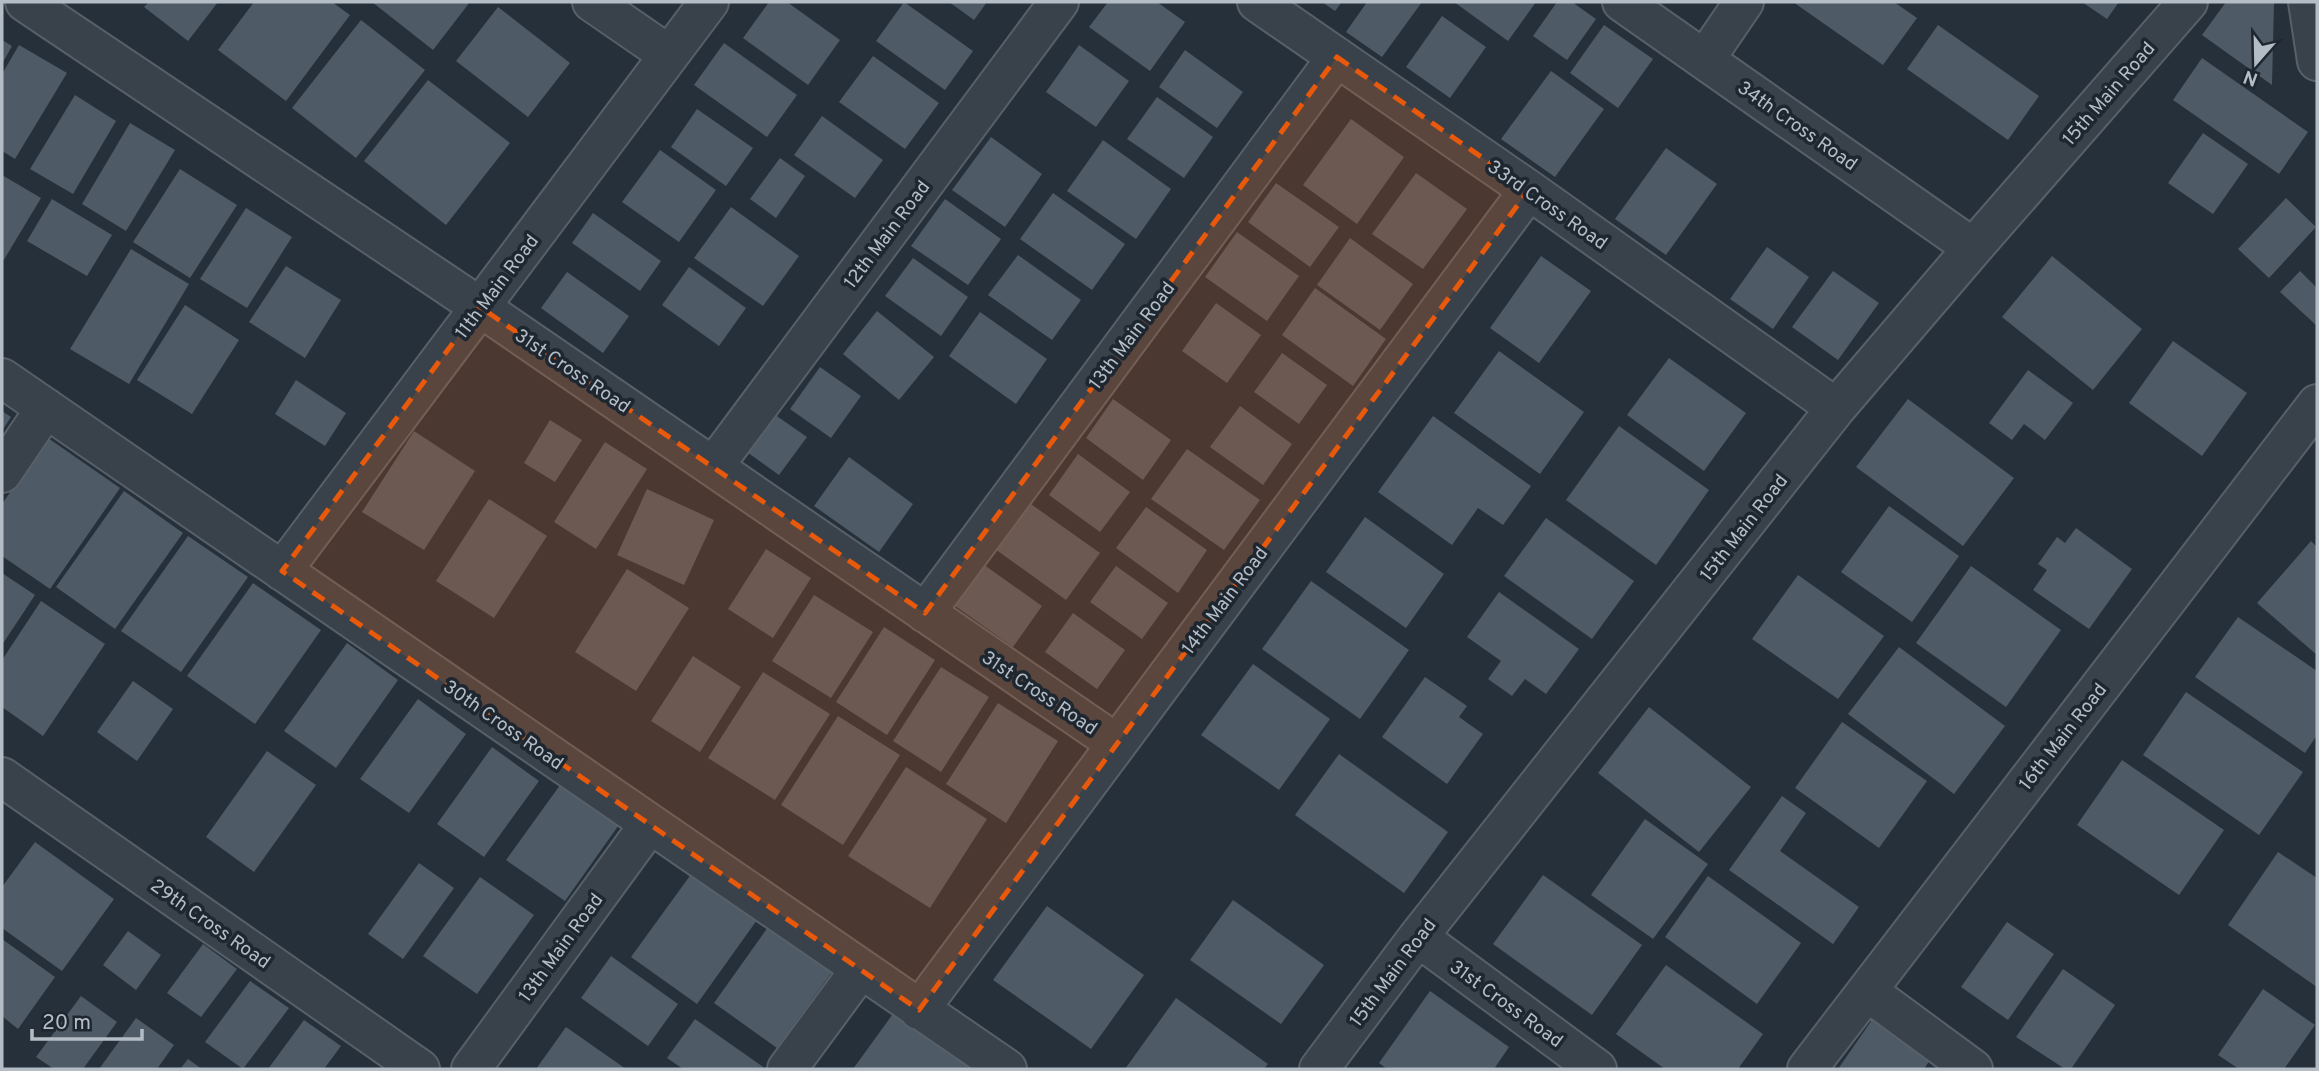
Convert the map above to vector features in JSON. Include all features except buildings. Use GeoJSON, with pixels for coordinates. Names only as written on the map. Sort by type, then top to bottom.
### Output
{"type":"FeatureCollection","features":[{"type":"Feature","properties":{"kind":"street","name":"31st Cross Road"},"geometry":{"type":"LineString","coordinates":[[24,2],[481,307],[1117,744]]}},
{"type":"Feature","properties":{"kind":"street"},"geometry":{"type":"LineString","coordinates":[[592,2],[669,55]]}},
{"type":"Feature","properties":{"kind":"street","name":"11th Main Road"},"geometry":{"type":"LineString","coordinates":[[282,571],[709,2]]}},
{"type":"Feature","properties":{"kind":"street","name":"12th Main Road"},"geometry":{"type":"LineString","coordinates":[[713,467],[1059,2]]}},
{"type":"Feature","properties":{"kind":"street","name":"33rd Cross Road"},"geometry":{"type":"LineString","coordinates":[[1257,2],[1836,408]]}},
{"type":"Feature","properties":{"kind":"street","name":"34th Cross Road"},"geometry":{"type":"LineString","coordinates":[[1622,2],[1973,248]]}},
{"type":"Feature","properties":{"kind":"street"},"geometry":{"type":"LineString","coordinates":[[1705,60],[1744,2]]}},
{"type":"Feature","properties":{"kind":"street","name":"15th Main Road"},"geometry":{"type":"LineString","coordinates":[[1318,1069],[1418,937],[1836,408],[2188,2]]}},
{"type":"Feature","properties":{"kind":"street"},"geometry":{"type":"LineString","coordinates":[[2308,2],[2317,61]]}},
{"type":"Feature","properties":{"kind":"street","name":"13th Main Road"},"geometry":{"type":"LineString","coordinates":[[925,613],[1337,57]]}},
{"type":"Feature","properties":{"kind":"street","name":"14th Main Road"},"geometry":{"type":"LineString","coordinates":[[919,1010],[1530,191]]}},
{"type":"Feature","properties":{"kind":"street","name":"30th Cross Road"},"geometry":{"type":"LineString","coordinates":[[2,378],[1007,1069]]}},
{"type":"Feature","properties":{"kind":"street","name":"16th Main Road"},"geometry":{"type":"LineString","coordinates":[[1808,1069],[2317,404]]}},
{"type":"Feature","properties":{"kind":"street"},"geometry":{"type":"LineString","coordinates":[[2,473],[46,408]]}},
{"type":"Feature","properties":{"kind":"street","name":"29th Cross Road"},"geometry":{"type":"LineString","coordinates":[[2,776],[420,1069]]}},
{"type":"Feature","properties":{"kind":"street","name":"13th Main Road"},"geometry":{"type":"LineString","coordinates":[[471,1069],[649,825]]}},
{"type":"Feature","properties":{"kind":"street","name":"31st Cross Road"},"geometry":{"type":"LineString","coordinates":[[1418,937],[1597,1069]]}},
{"type":"Feature","properties":{"kind":"street"},"geometry":{"type":"LineString","coordinates":[[787,1069],[860,970]]}},
{"type":"Feature","properties":{"kind":"street"},"geometry":{"type":"LineString","coordinates":[[1867,991],[1973,1069]]}},
{"type":"Feature","properties":{"kind":"highlighted area"},"geometry":{"type":"Polygon","coordinates":[[[1337,57],[1529,190],[919,1010],[282,571],[480,307],[925,613],[1337,57]]]}}]}
